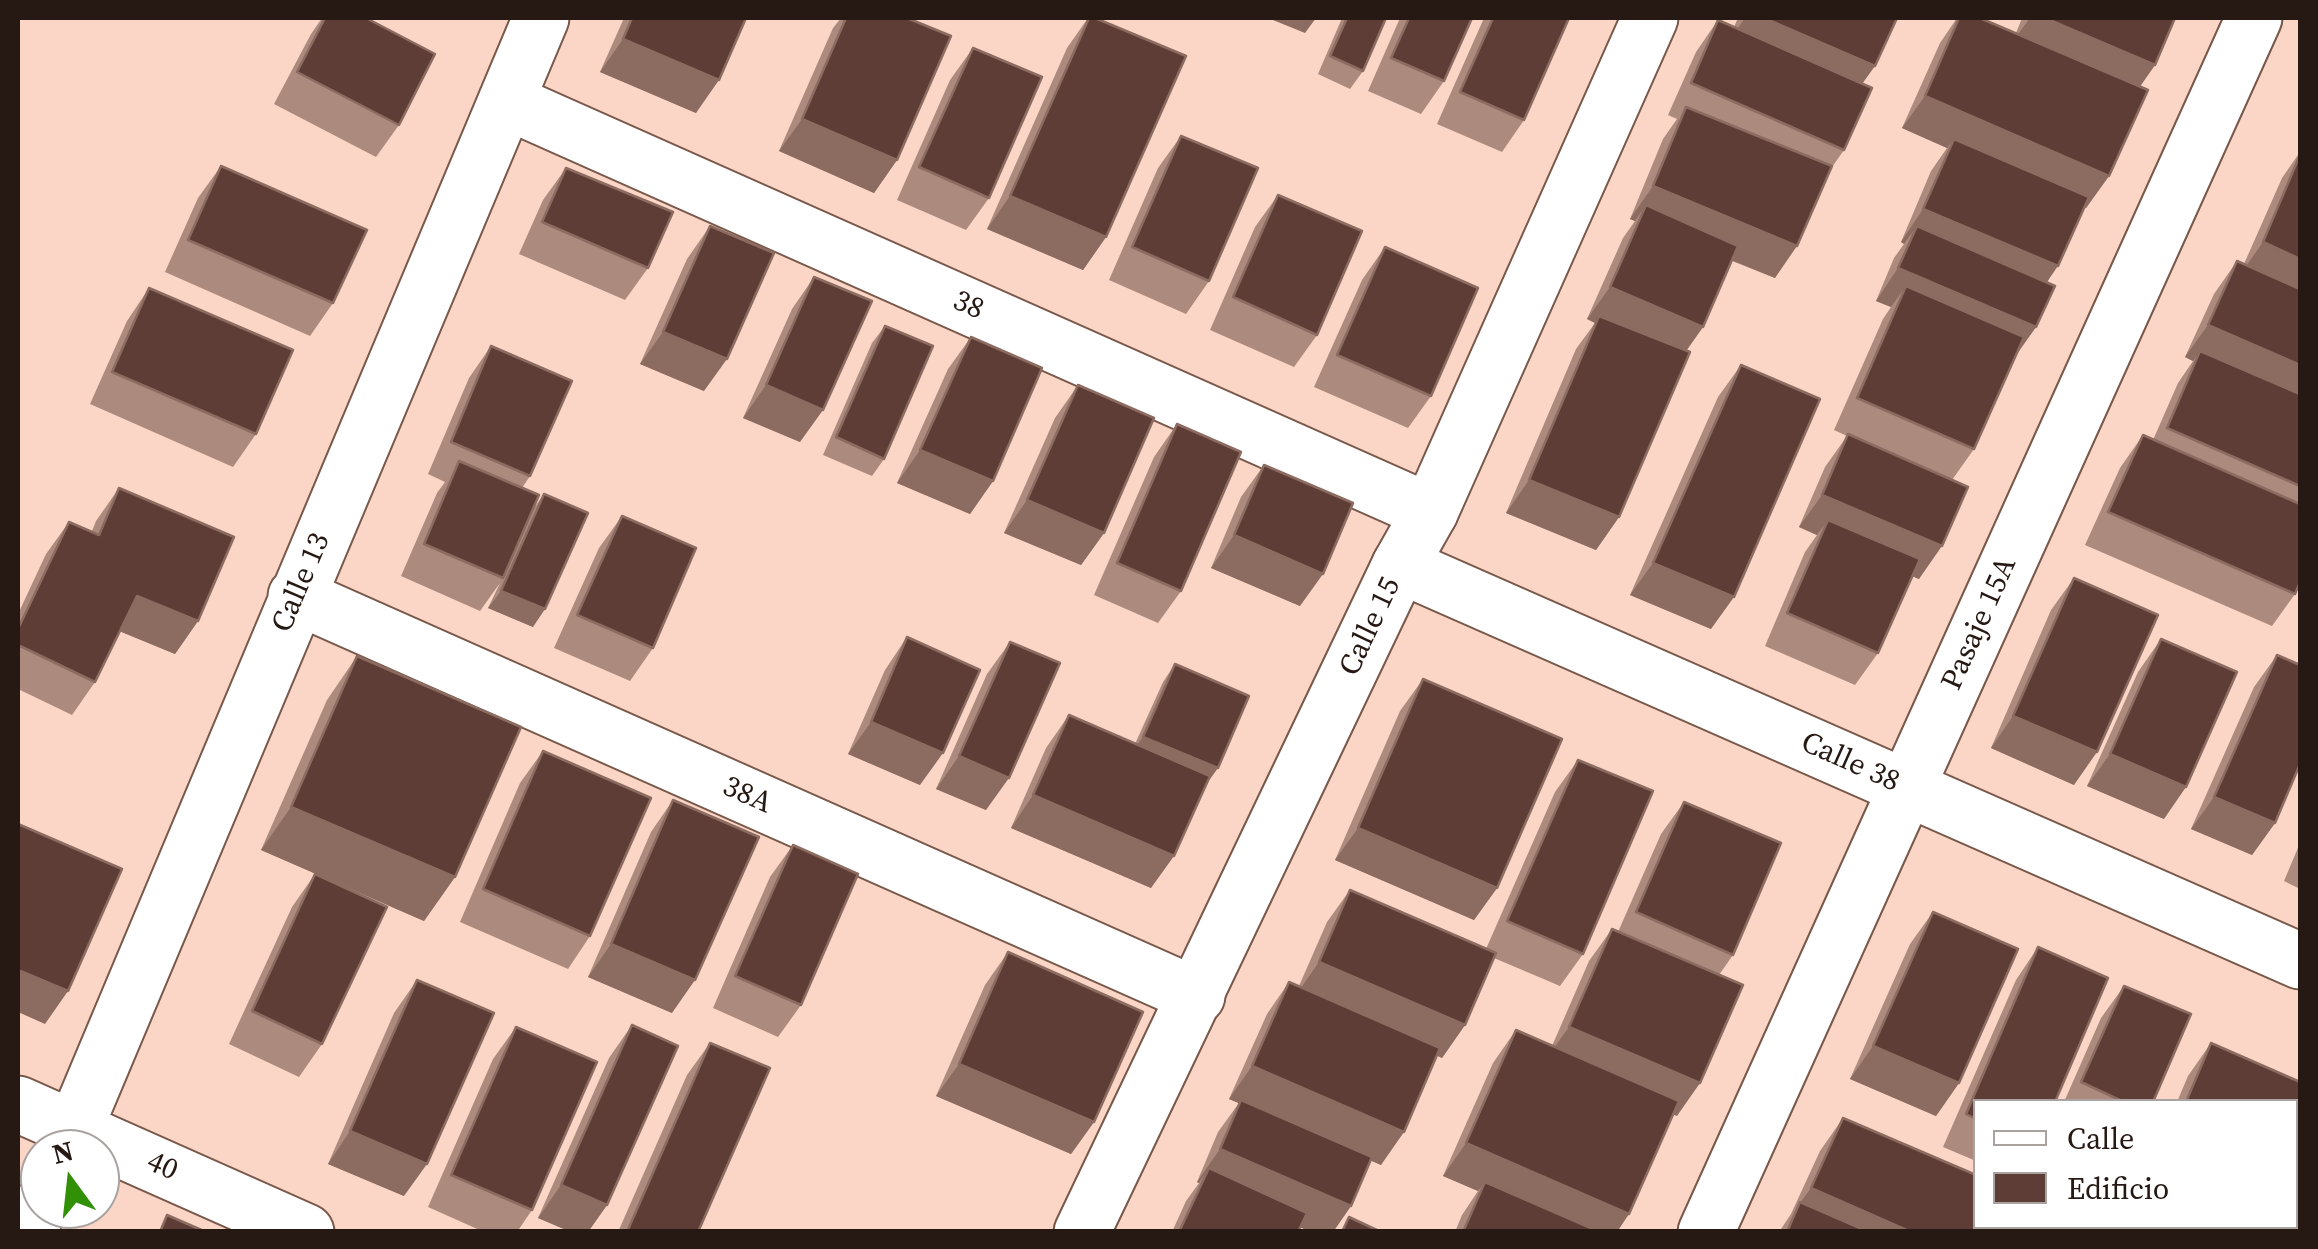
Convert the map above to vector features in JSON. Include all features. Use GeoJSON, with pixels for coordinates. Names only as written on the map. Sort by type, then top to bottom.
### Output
{"type":"FeatureCollection","features":[{"type":"Feature","properties":{"kind":"street","name":"Calle 13"},"geometry":{"type":"LineString","coordinates":[[75,1129],[540,18]]}},
{"type":"Feature","properties":{"kind":"street","name":"Calle 15"},"geometry":{"type":"LineString","coordinates":[[1082,1232],[1198,996],[1400,565],[1430,512],[1650,18]]}},
{"type":"Feature","properties":{"kind":"street","name":"Pasaje 15A"},"geometry":{"type":"LineString","coordinates":[[1706,1232],[2254,18]]}},
{"type":"Feature","properties":{"kind":"street","name":"38"},"geometry":{"type":"LineString","coordinates":[[506,101],[1430,512]]}},
{"type":"Feature","properties":{"kind":"street","name":"Calle 38"},"geometry":{"type":"LineString","coordinates":[[1400,565],[2300,961]]}},
{"type":"Feature","properties":{"kind":"street","name":"38A"},"geometry":{"type":"LineString","coordinates":[[296,596],[1198,996]]}},
{"type":"Feature","properties":{"kind":"street","name":"40"},"geometry":{"type":"LineString","coordinates":[[18,1104],[56,1129]]}},
{"type":"Feature","properties":{"kind":"street","name":"40"},"geometry":{"type":"LineString","coordinates":[[120,1158],[306,1232]]}},
{"type":"Feature","properties":{"kind":"building"},"geometry":{"type":"Polygon","coordinates":[[[325,18],[366,18],[435,54],[399,125],[297,72],[325,18]]]}},
{"type":"Feature","properties":{"kind":"building"},"geometry":{"type":"Polygon","coordinates":[[[632,18],[746,18],[719,80],[623,39],[632,18]]]}},
{"type":"Feature","properties":{"kind":"building"},"geometry":{"type":"Polygon","coordinates":[[[846,18],[907,18],[951,36],[897,160],[802,119],[846,18]]]}},
{"type":"Feature","properties":{"kind":"building"},"geometry":{"type":"Polygon","coordinates":[[[1089,18],[1186,56],[1106,237],[1010,196],[1089,18]]]}},
{"type":"Feature","properties":{"kind":"building"},"geometry":{"type":"Polygon","coordinates":[[[1347,18],[1386,18],[1363,71],[1330,56],[1347,18]]]}},
{"type":"Feature","properties":{"kind":"building"},"geometry":{"type":"Polygon","coordinates":[[[1409,18],[1472,18],[1444,81],[1391,58],[1409,18]]]}},
{"type":"Feature","properties":{"kind":"building"},"geometry":{"type":"Polygon","coordinates":[[[1493,18],[1569,18],[1524,120],[1460,92],[1493,18]]]}},
{"type":"Feature","properties":{"kind":"building"},"geometry":{"type":"Polygon","coordinates":[[[1764,18],[1897,18],[1875,66],[1764,18]]]}},
{"type":"Feature","properties":{"kind":"building"},"geometry":{"type":"Polygon","coordinates":[[[1959,18],[1980,18],[2148,90],[2109,176],[1925,96],[1959,18]]]}},
{"type":"Feature","properties":{"kind":"building"},"geometry":{"type":"Polygon","coordinates":[[[2045,18],[2175,18],[2155,65],[2045,18]]]}},
{"type":"Feature","properties":{"kind":"building"},"geometry":{"type":"Polygon","coordinates":[[[1718,20],[1872,88],[1844,150],[1691,83],[1718,20]]]}},
{"type":"Feature","properties":{"kind":"building"},"geometry":{"type":"Polygon","coordinates":[[[973,48],[1042,77],[989,198],[919,167],[973,48]]]}},
{"type":"Feature","properties":{"kind":"building"},"geometry":{"type":"Polygon","coordinates":[[[1686,107],[1832,166],[1797,246],[1653,186],[1686,107]]]}},
{"type":"Feature","properties":{"kind":"building"},"geometry":{"type":"Polygon","coordinates":[[[1181,136],[1258,168],[1209,281],[1132,247],[1181,136]]]}},
{"type":"Feature","properties":{"kind":"building"},"geometry":{"type":"Polygon","coordinates":[[[1954,139],[2089,197],[2058,266],[1923,209],[1954,139]]]}},
{"type":"Feature","properties":{"kind":"building"},"geometry":{"type":"Polygon","coordinates":[[[2300,155],[2300,259],[2263,242],[2300,155]]]}},
{"type":"Feature","properties":{"kind":"building"},"geometry":{"type":"Polygon","coordinates":[[[221,166],[367,230],[333,303],[188,240],[221,166]]]}},
{"type":"Feature","properties":{"kind":"building"},"geometry":{"type":"Polygon","coordinates":[[[566,168],[673,212],[648,268],[542,222],[566,168]]]}},
{"type":"Feature","properties":{"kind":"building"},"geometry":{"type":"Polygon","coordinates":[[[1278,195],[1362,231],[1317,335],[1233,297],[1278,195]]]}},
{"type":"Feature","properties":{"kind":"building"},"geometry":{"type":"Polygon","coordinates":[[[1646,205],[1738,246],[1703,327],[1610,287],[1646,205]]]}},
{"type":"Feature","properties":{"kind":"building"},"geometry":{"type":"Polygon","coordinates":[[[710,226],[774,253],[727,359],[663,332],[710,226]]]}},
{"type":"Feature","properties":{"kind":"building"},"geometry":{"type":"Polygon","coordinates":[[[1917,226],[2055,286],[2036,327],[1898,268],[1917,226]]]}},
{"type":"Feature","properties":{"kind":"building"},"geometry":{"type":"Polygon","coordinates":[[[1385,247],[1478,288],[1431,396],[1337,355],[1385,247]]]}},
{"type":"Feature","properties":{"kind":"building"},"geometry":{"type":"Polygon","coordinates":[[[2237,261],[2300,289],[2300,365],[2208,325],[2237,261]]]}},
{"type":"Feature","properties":{"kind":"building"},"geometry":{"type":"Polygon","coordinates":[[[814,277],[872,301],[823,410],[766,385],[814,277]]]}},
{"type":"Feature","properties":{"kind":"building"},"geometry":{"type":"Polygon","coordinates":[[[1906,286],[2024,337],[1974,449],[1857,398],[1906,286]]]}},
{"type":"Feature","properties":{"kind":"building"},"geometry":{"type":"Polygon","coordinates":[[[149,288],[293,350],[256,434],[112,372],[149,288]]]}},
{"type":"Feature","properties":{"kind":"building"},"geometry":{"type":"Polygon","coordinates":[[[1599,316],[1690,352],[1619,517],[1529,480],[1599,316]]]}},
{"type":"Feature","properties":{"kind":"building"},"geometry":{"type":"Polygon","coordinates":[[[885,326],[933,346],[884,459],[836,437],[885,326]]]}},
{"type":"Feature","properties":{"kind":"building"},"geometry":{"type":"Polygon","coordinates":[[[971,337],[1042,368],[993,481],[920,450],[971,337]]]}},
{"type":"Feature","properties":{"kind":"building"},"geometry":{"type":"Polygon","coordinates":[[[491,346],[572,381],[530,476],[451,442],[491,346]]]}},
{"type":"Feature","properties":{"kind":"building"},"geometry":{"type":"Polygon","coordinates":[[[2200,351],[2300,394],[2300,486],[2167,428],[2200,351]]]}},
{"type":"Feature","properties":{"kind":"building"},"geometry":{"type":"Polygon","coordinates":[[[1741,365],[1820,399],[1734,597],[1653,563],[1741,365]]]}},
{"type":"Feature","properties":{"kind":"building"},"geometry":{"type":"Polygon","coordinates":[[[1078,385],[1154,418],[1104,533],[1027,500],[1078,385]]]}},
{"type":"Feature","properties":{"kind":"building"},"geometry":{"type":"Polygon","coordinates":[[[1177,424],[1241,452],[1181,591],[1117,563],[1177,424]]]}},
{"type":"Feature","properties":{"kind":"building"},"geometry":{"type":"Polygon","coordinates":[[[1848,434],[1968,487],[1942,546],[1822,495],[1848,434]]]}},
{"type":"Feature","properties":{"kind":"building"},"geometry":{"type":"Polygon","coordinates":[[[2143,435],[2300,504],[2300,582],[2295,594],[2108,512],[2143,435]]]}},
{"type":"Feature","properties":{"kind":"building"},"geometry":{"type":"Polygon","coordinates":[[[459,461],[539,495],[503,578],[424,544],[459,461]]]}},
{"type":"Feature","properties":{"kind":"building"},"geometry":{"type":"Polygon","coordinates":[[[1264,465],[1353,503],[1323,574],[1234,535],[1264,465]]]}},
{"type":"Feature","properties":{"kind":"building"},"geometry":{"type":"Polygon","coordinates":[[[119,488],[234,537],[198,621],[137,596],[95,682],[18,645],[18,629],[69,522],[99,535],[119,488]]]}},
{"type":"Feature","properties":{"kind":"building"},"geometry":{"type":"Polygon","coordinates":[[[544,494],[588,513],[545,609],[501,591],[544,494]]]}},
{"type":"Feature","properties":{"kind":"building"},"geometry":{"type":"Polygon","coordinates":[[[622,516],[696,548],[653,648],[577,615],[622,516]]]}},
{"type":"Feature","properties":{"kind":"building"},"geometry":{"type":"Polygon","coordinates":[[[1828,520],[1920,559],[1878,653],[1787,613],[1828,520]]]}},
{"type":"Feature","properties":{"kind":"building"},"geometry":{"type":"Polygon","coordinates":[[[2074,578],[2158,615],[2097,752],[2013,716],[2074,578]]]}},
{"type":"Feature","properties":{"kind":"building"},"geometry":{"type":"Polygon","coordinates":[[[907,637],[980,670],[943,753],[871,722],[907,637]]]}},
{"type":"Feature","properties":{"kind":"building"},"geometry":{"type":"Polygon","coordinates":[[[2161,639],[2237,672],[2186,787],[2110,754],[2161,639]]]}},
{"type":"Feature","properties":{"kind":"building"},"geometry":{"type":"Polygon","coordinates":[[[1010,642],[1060,663],[1009,778],[959,756],[1010,642]]]}},
{"type":"Feature","properties":{"kind":"building"},"geometry":{"type":"Polygon","coordinates":[[[2277,655],[2300,665],[2300,764],[2275,823],[2214,797],[2277,655]]]}},
{"type":"Feature","properties":{"kind":"building"},"geometry":{"type":"Polygon","coordinates":[[[357,656],[521,727],[455,877],[291,807],[357,656]]]}},
{"type":"Feature","properties":{"kind":"building"},"geometry":{"type":"Polygon","coordinates":[[[1175,664],[1249,696],[1218,768],[1143,737],[1175,664]]]}},
{"type":"Feature","properties":{"kind":"building"},"geometry":{"type":"Polygon","coordinates":[[[1423,679],[1562,739],[1497,888],[1358,828],[1423,679]]]}},
{"type":"Feature","properties":{"kind":"building"},"geometry":{"type":"Polygon","coordinates":[[[1069,715],[1210,776],[1174,856],[1033,795],[1069,715]]]}},
{"type":"Feature","properties":{"kind":"building"},"geometry":{"type":"Polygon","coordinates":[[[543,751],[651,798],[590,936],[483,889],[543,751]]]}},
{"type":"Feature","properties":{"kind":"building"},"geometry":{"type":"Polygon","coordinates":[[[1578,760],[1653,791],[1583,954],[1507,921],[1578,760]]]}},
{"type":"Feature","properties":{"kind":"building"},"geometry":{"type":"Polygon","coordinates":[[[673,800],[759,837],[695,980],[611,944],[673,800]]]}},
{"type":"Feature","properties":{"kind":"building"},"geometry":{"type":"Polygon","coordinates":[[[1684,802],[1781,843],[1733,955],[1636,912],[1684,802]]]}},
{"type":"Feature","properties":{"kind":"building"},"geometry":{"type":"Polygon","coordinates":[[[18,824],[122,869],[68,991],[18,970],[18,824]]]}},
{"type":"Feature","properties":{"kind":"building"},"geometry":{"type":"Polygon","coordinates":[[[793,845],[858,874],[801,1005],[735,976],[793,845]]]}},
{"type":"Feature","properties":{"kind":"building"},"geometry":{"type":"Polygon","coordinates":[[[315,874],[387,907],[322,1044],[252,1011],[315,874]]]}},
{"type":"Feature","properties":{"kind":"building"},"geometry":{"type":"Polygon","coordinates":[[[1350,890],[1496,953],[1465,1025],[1319,962],[1350,890]]]}},
{"type":"Feature","properties":{"kind":"building"},"geometry":{"type":"Polygon","coordinates":[[[1933,912],[2018,949],[1959,1083],[1873,1046],[1933,912]]]}},
{"type":"Feature","properties":{"kind":"building"},"geometry":{"type":"Polygon","coordinates":[[[1612,929],[1743,985],[1700,1083],[1569,1027],[1612,929]]]}},
{"type":"Feature","properties":{"kind":"building"},"geometry":{"type":"Polygon","coordinates":[[[2038,947],[2108,978],[2056,1099],[1973,1099],[1973,1118],[1966,1114],[2038,947]]]}},
{"type":"Feature","properties":{"kind":"building"},"geometry":{"type":"Polygon","coordinates":[[[1008,952],[1143,1012],[1094,1122],[959,1064],[1008,952]]]}},
{"type":"Feature","properties":{"kind":"building"},"geometry":{"type":"Polygon","coordinates":[[[417,980],[494,1013],[427,1164],[350,1131],[417,980]]]}},
{"type":"Feature","properties":{"kind":"building"},"geometry":{"type":"Polygon","coordinates":[[[1289,982],[1440,1048],[1404,1132],[1252,1066],[1289,982]]]}},
{"type":"Feature","properties":{"kind":"building"},"geometry":{"type":"Polygon","coordinates":[[[2124,986],[2191,1014],[2154,1099],[2118,1099],[2081,1082],[2124,986]]]}},
{"type":"Feature","properties":{"kind":"building"},"geometry":{"type":"Polygon","coordinates":[[[632,1025],[678,1046],[607,1205],[561,1185],[632,1025]]]}},
{"type":"Feature","properties":{"kind":"building"},"geometry":{"type":"Polygon","coordinates":[[[516,1027],[597,1062],[532,1210],[451,1175],[516,1027]]]}},
{"type":"Feature","properties":{"kind":"building"},"geometry":{"type":"Polygon","coordinates":[[[1516,1030],[1679,1101],[1629,1214],[1466,1143],[1516,1030]]]}},
{"type":"Feature","properties":{"kind":"building"},"geometry":{"type":"Polygon","coordinates":[[[710,1043],[770,1068],[698,1232],[627,1232],[710,1043]]]}},
{"type":"Feature","properties":{"kind":"building"},"geometry":{"type":"Polygon","coordinates":[[[2211,1043],[2300,1082],[2300,1133],[2298,1138],[2298,1099],[2187,1099],[2211,1043]]]}},
{"type":"Feature","properties":{"kind":"building"},"geometry":{"type":"Polygon","coordinates":[[[1241,1100],[1372,1157],[1351,1206],[1220,1149],[1241,1100]]]}},
{"type":"Feature","properties":{"kind":"building"},"geometry":{"type":"Polygon","coordinates":[[[1843,1118],[1973,1174],[1973,1229],[1998,1229],[1911,1232],[1811,1188],[1843,1118]]]}},
{"type":"Feature","properties":{"kind":"building"},"geometry":{"type":"Polygon","coordinates":[[[1209,1168],[1307,1213],[1298,1232],[1179,1232],[1209,1168]]]}},
{"type":"Feature","properties":{"kind":"building"},"geometry":{"type":"Polygon","coordinates":[[[1485,1182],[1600,1232],[1463,1232],[1485,1182]]]}},
{"type":"Feature","properties":{"kind":"building"},"geometry":{"type":"Polygon","coordinates":[[[1800,1202],[1869,1232],[1787,1232],[1800,1202]]]}},
{"type":"Feature","properties":{"kind":"building"},"geometry":{"type":"Polygon","coordinates":[[[167,1215],[206,1232],[160,1232],[167,1215]]]}},
{"type":"Feature","properties":{"kind":"building"},"geometry":{"type":"Polygon","coordinates":[[[1349,1217],[1381,1232],[1342,1232],[1349,1217]]]}},
{"type":"Feature","properties":{"kind":"building"},"geometry":{"type":"Polygon","coordinates":[[[2192,1229],[2198,1232],[2089,1232],[2192,1229]]]}}]}
